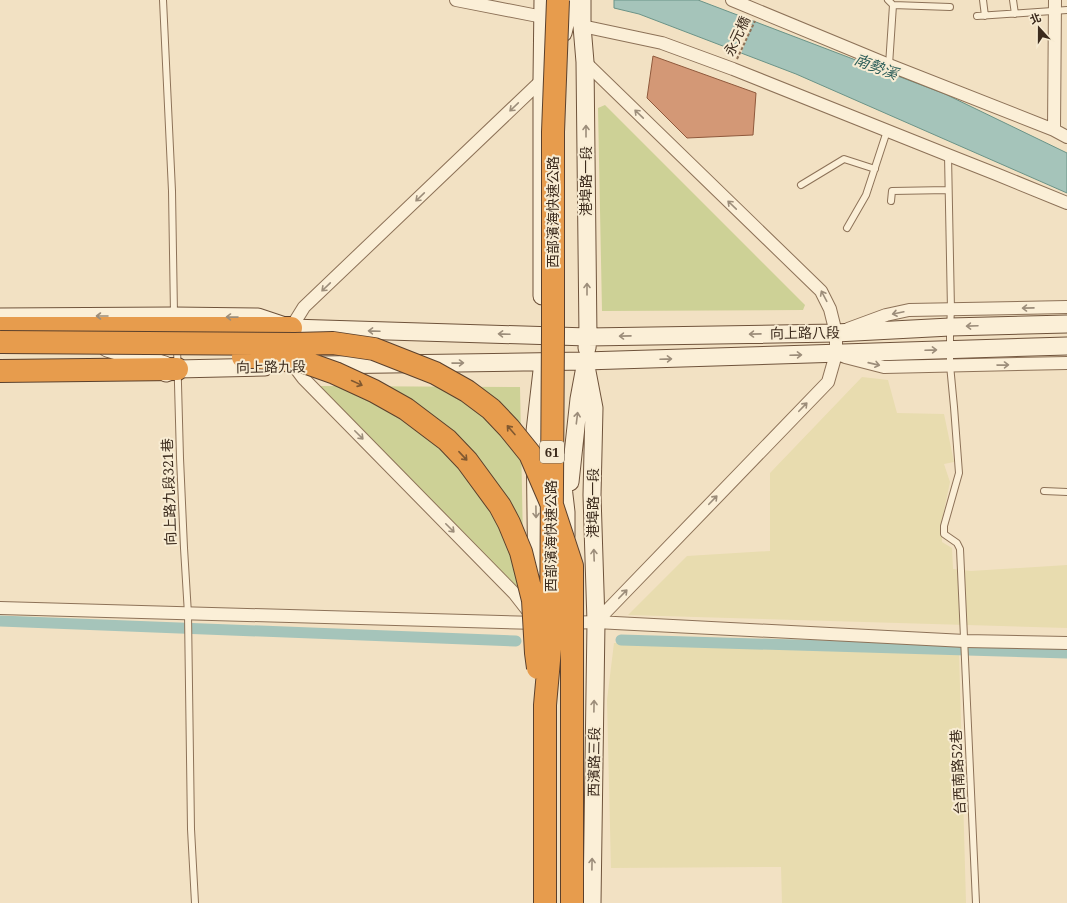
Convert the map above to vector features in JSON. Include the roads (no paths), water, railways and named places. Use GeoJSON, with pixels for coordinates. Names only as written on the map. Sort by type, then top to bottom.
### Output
{"type":"FeatureCollection","features":[{"type":"Feature","properties":{"kind":"highway","name":"西部濱海快速公路"},"geometry":{"type":"LineString","coordinates":[[545,903],[545,705],[551,638],[553,341],[552,132],[558,0]]}},
{"type":"Feature","properties":{"kind":"highway","name":"西部濱海快速公路"},"geometry":{"type":"LineString","coordinates":[[558,903],[570,0]]}},
{"type":"Feature","properties":{"kind":"highway"},"geometry":{"type":"LineString","coordinates":[[0,328],[176,341]]}},
{"type":"Feature","properties":{"kind":"highway"},"geometry":{"type":"LineString","coordinates":[[0,371],[176,341],[290,328]]}},
{"type":"Feature","properties":{"kind":"highway"},"geometry":{"type":"LineString","coordinates":[[0,342],[333,343],[374,349],[435,373],[467,390],[491,409],[530,454],[552,505],[572,566],[572,903]]}},
{"type":"Feature","properties":{"kind":"highway"},"geometry":{"type":"LineString","coordinates":[[0,357],[255,357],[304,362],[335,373],[374,391],[406,409],[447,440],[467,461],[500,506],[509,523],[520,552],[533,600],[536,653],[542,696],[545,705]]}},
{"type":"Feature","properties":{"kind":"street"},"geometry":{"type":"LineString","coordinates":[[456,0],[543,17]]}},
{"type":"Feature","properties":{"kind":"street","name":"港埠路一段"},"geometry":{"type":"LineString","coordinates":[[544,0],[542,80],[543,336],[544,362],[558,434],[566,512],[567,623]]}},
{"type":"Feature","properties":{"kind":"street"},"geometry":{"type":"LineString","coordinates":[[535,903],[538,768],[538,623],[514,593],[303,378],[294,366],[286,345],[290,328],[304,307],[542,80],[557,57],[570,0]]}},
{"type":"Feature","properties":{"kind":"street","name":"港埠路一段"},"geometry":{"type":"LineString","coordinates":[[566,512],[588,337],[585,62],[582,26],[582,0]]}},
{"type":"Feature","properties":{"kind":"street"},"geometry":{"type":"LineString","coordinates":[[732,0],[889,65],[1054,130],[1067,137]]}},
{"type":"Feature","properties":{"kind":"street"},"geometry":{"type":"LineString","coordinates":[[1054,130],[1059,7]]}},
{"type":"Feature","properties":{"kind":"street"},"geometry":{"type":"LineString","coordinates":[[582,26],[662,43],[733,69],[1067,203]]}},
{"type":"Feature","properties":{"kind":"street"},"geometry":{"type":"LineString","coordinates":[[585,62],[821,291],[830,309],[836,333],[836,354],[828,382],[596,622]]}},
{"type":"Feature","properties":{"kind":"street"},"geometry":{"type":"LineString","coordinates":[[836,333],[886,315],[909,310],[1067,307]]}},
{"type":"Feature","properties":{"kind":"street","name":"向上路九段"},"geometry":{"type":"LineString","coordinates":[[0,317],[176,341],[294,366],[544,362]]}},
{"type":"Feature","properties":{"kind":"street","name":"向上路八段"},"geometry":{"type":"LineString","coordinates":[[543,336],[588,337],[836,333],[950,327],[1067,324]]}},
{"type":"Feature","properties":{"kind":"street"},"geometry":{"type":"LineString","coordinates":[[290,328],[543,336]]}},
{"type":"Feature","properties":{"kind":"street","name":"向上路九段"},"geometry":{"type":"LineString","coordinates":[[0,378],[111,379],[154,376],[176,341]]}},
{"type":"Feature","properties":{"kind":"street"},"geometry":{"type":"LineString","coordinates":[[0,348],[107,348],[176,341]]}},
{"type":"Feature","properties":{"kind":"street","name":"向上路八段"},"geometry":{"type":"LineString","coordinates":[[544,362],[836,354],[950,358],[1067,346]]}},
{"type":"Feature","properties":{"kind":"street"},"geometry":{"type":"LineString","coordinates":[[950,358],[1067,363]]}},
{"type":"Feature","properties":{"kind":"street","name":"港埠路一段"},"geometry":{"type":"LineString","coordinates":[[586,361],[594,408],[592,495],[596,622]]}},
{"type":"Feature","properties":{"kind":"street","name":"港埠路一段"},"geometry":{"type":"LineString","coordinates":[[538,623],[535,430],[544,362]]}},
{"type":"Feature","properties":{"kind":"street"},"geometry":{"type":"LineString","coordinates":[[0,608],[538,623],[596,622],[965,643],[1067,643]]}},
{"type":"Feature","properties":{"kind":"street","name":"西濱路三段"},"geometry":{"type":"LineString","coordinates":[[592,903],[596,622]]}},
{"type":"Feature","properties":{"kind":"street","name":"西濱路三段"},"geometry":{"type":"LineString","coordinates":[[565,903],[567,623]]}},
{"type":"Feature","properties":{"kind":"lane","name":"向上路九段321巷"},"geometry":{"type":"LineString","coordinates":[[163,0],[172,191],[180,465],[188,614],[191,829],[195,903]]}},
{"type":"Feature","properties":{"kind":"lane"},"geometry":{"type":"LineString","coordinates":[[888,0],[893,5],[889,65]]}},
{"type":"Feature","properties":{"kind":"lane"},"geometry":{"type":"LineString","coordinates":[[983,0],[985,16]]}},
{"type":"Feature","properties":{"kind":"lane"},"geometry":{"type":"LineString","coordinates":[[1013,0],[1015,14]]}},
{"type":"Feature","properties":{"kind":"lane"},"geometry":{"type":"LineString","coordinates":[[893,5],[908,3],[950,8]]}},
{"type":"Feature","properties":{"kind":"lane"},"geometry":{"type":"LineString","coordinates":[[977,16],[1015,14],[1059,7]]}},
{"type":"Feature","properties":{"kind":"lane"},"geometry":{"type":"LineString","coordinates":[[847,228],[866,195],[887,131]]}},
{"type":"Feature","properties":{"kind":"lane"},"geometry":{"type":"LineString","coordinates":[[948,156],[951,310],[950,358]]}},
{"type":"Feature","properties":{"kind":"lane"},"geometry":{"type":"LineString","coordinates":[[801,185],[844,159],[875,169]]}},
{"type":"Feature","properties":{"kind":"lane"},"geometry":{"type":"LineString","coordinates":[[892,201],[892,191],[948,190]]}},
{"type":"Feature","properties":{"kind":"lane","name":"台西南路52巷"},"geometry":{"type":"LineString","coordinates":[[950,358],[958,473],[944,526],[944,534],[957,543],[960,549],[976,903]]}},
{"type":"Feature","properties":{"kind":"lane"},"geometry":{"type":"LineString","coordinates":[[1044,491],[1067,492]]}},
{"type":"Feature","properties":{"kind":"water"},"geometry":{"type":"Polygon","coordinates":[[[614,0],[698,0],[945,94],[1067,153],[1067,193],[796,74],[639,14],[614,8],[614,0]]]}},
{"type":"Feature","properties":{"kind":"waterway"},"geometry":{"type":"LineString","coordinates":[[0,621],[516,641]]}},
{"type":"Feature","properties":{"kind":"waterway"},"geometry":{"type":"LineString","coordinates":[[621,640],[1067,653]]}},
{"type":"Feature","properties":{"kind":"water label","name":"南勢溪"},"geometry":{"type":"Point","coordinates":[876,67]}}]}
